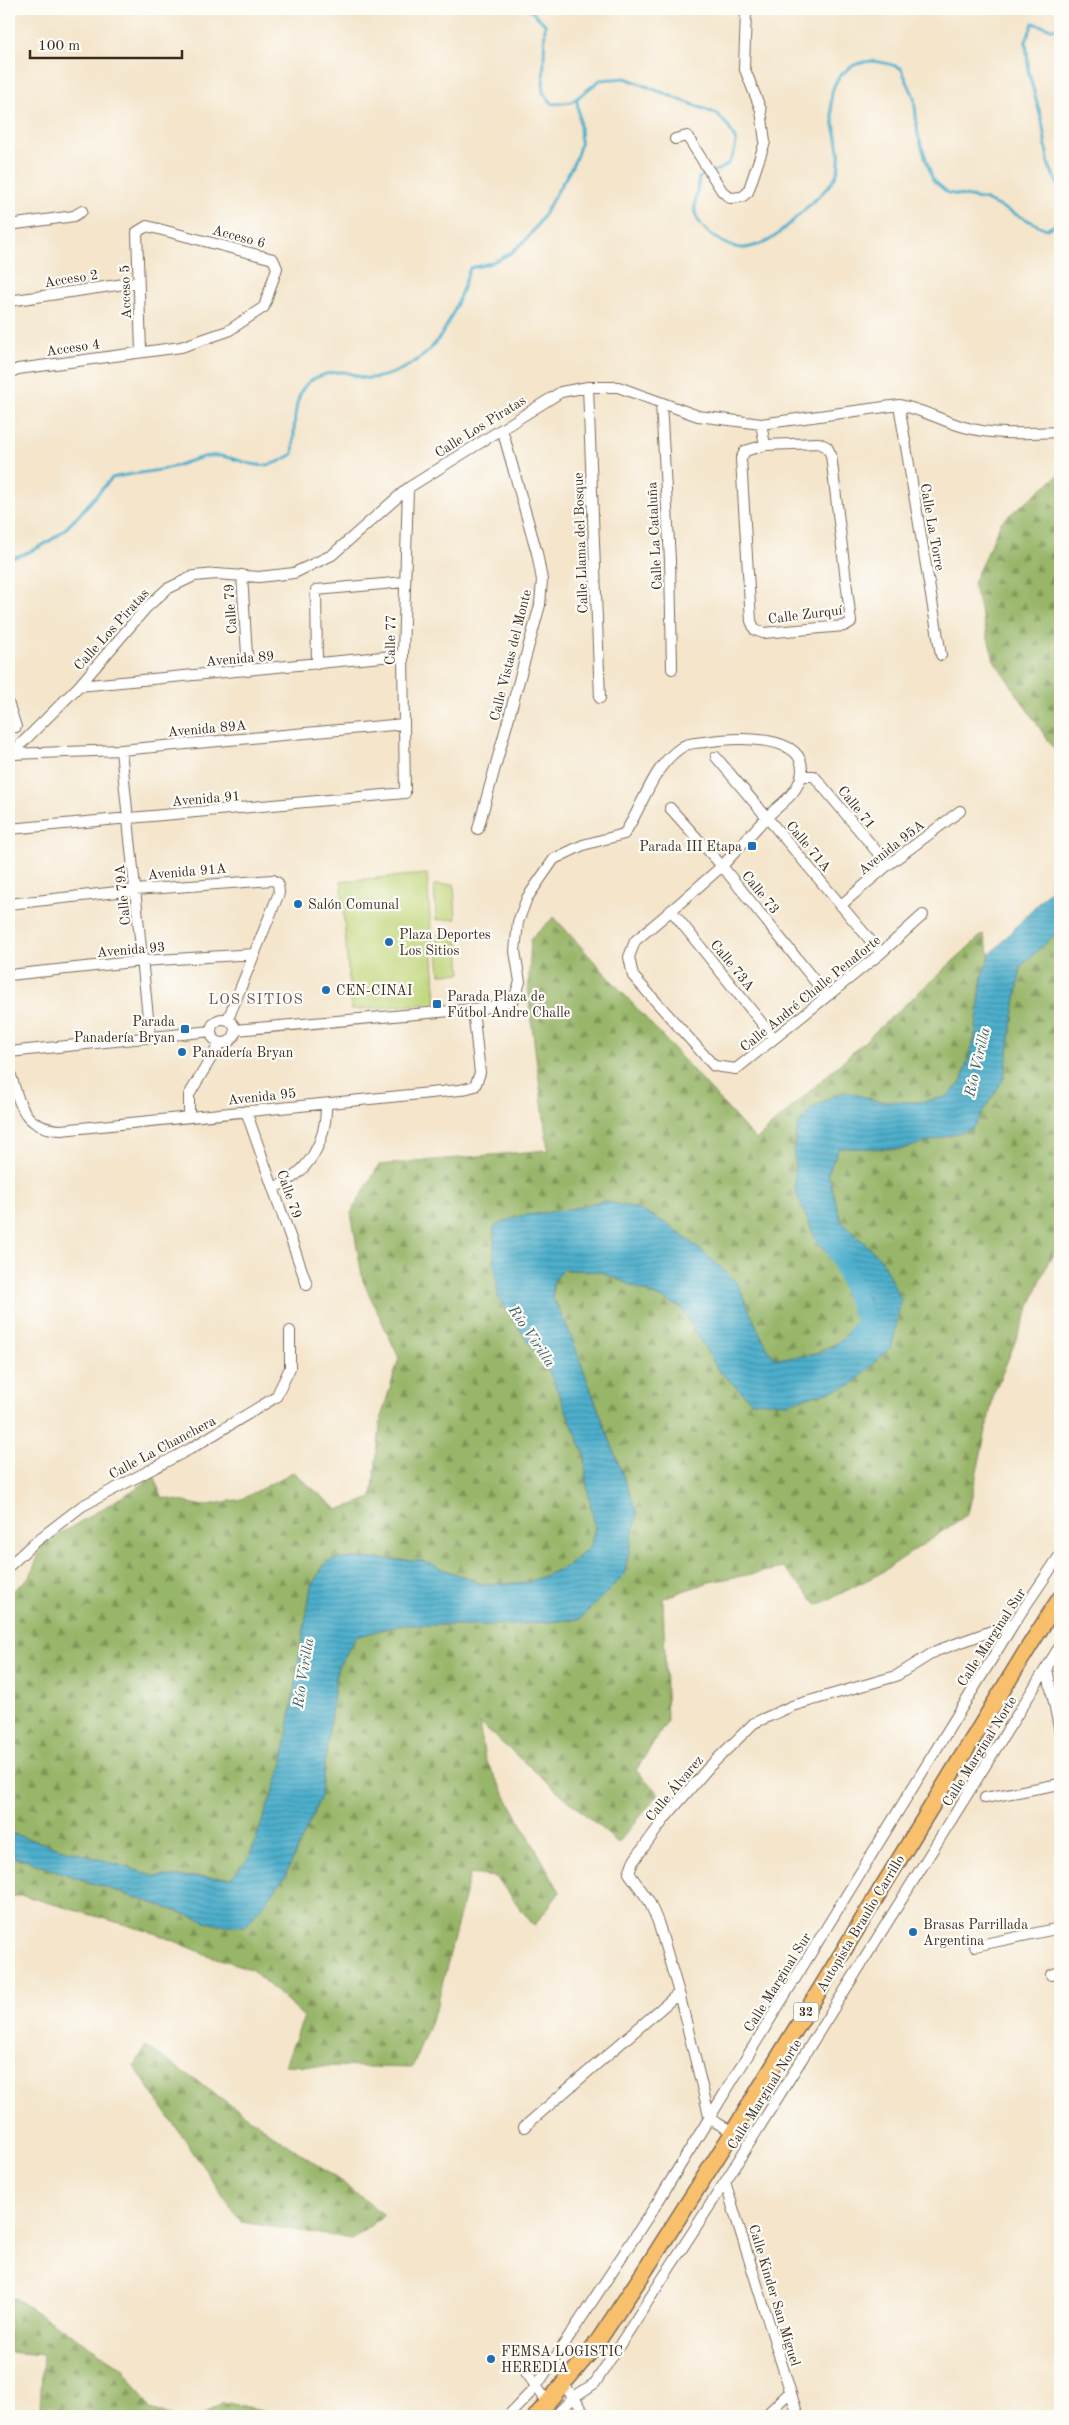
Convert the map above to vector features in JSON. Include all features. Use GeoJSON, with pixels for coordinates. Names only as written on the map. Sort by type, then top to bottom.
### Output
{"type":"FeatureCollection","features":[{"type":"Feature","properties":{"kind":"highway","name":"Autopista Braulio Carrillo"},"geometry":{"type":"LineString","coordinates":[[536,2416],[592,2350],[733,2132],[1060,1598]]}},
{"type":"Feature","properties":{"kind":"street"},"geometry":{"type":"LineString","coordinates":[[675,139],[687,136],[722,190],[730,198],[742,197],[748,192],[765,142],[761,110],[744,67],[746,12],[744,9]]}},
{"type":"Feature","properties":{"kind":"street"},"geometry":{"type":"LineString","coordinates":[[9,225],[74,216],[82,211]]}},
{"type":"Feature","properties":{"kind":"street","name":"Acceso 6"},"geometry":{"type":"LineString","coordinates":[[137,232],[147,226],[272,259],[277,268],[264,307],[251,317],[228,331],[181,347],[141,351]]}},
{"type":"Feature","properties":{"kind":"street","name":"Acceso 5"},"geometry":{"type":"LineString","coordinates":[[137,232],[141,351]]}},
{"type":"Feature","properties":{"kind":"street","name":"Acceso 2"},"geometry":{"type":"LineString","coordinates":[[9,301],[138,282]]}},
{"type":"Feature","properties":{"kind":"street","name":"Acceso 4"},"geometry":{"type":"LineString","coordinates":[[9,373],[18,368],[141,351]]}},
{"type":"Feature","properties":{"kind":"street","name":"Calle Llama del Bosque"},"geometry":{"type":"LineString","coordinates":[[588,387],[600,698]]}},
{"type":"Feature","properties":{"kind":"street","name":"Calle Los Piratas"},"geometry":{"type":"LineString","coordinates":[[10,755],[79,686],[146,608],[167,589],[194,576],[216,574],[259,577],[294,573],[332,555],[408,488],[562,389],[618,387],[698,416],[761,424],[899,404],[965,427],[1000,434],[1060,432]]}},
{"type":"Feature","properties":{"kind":"street","name":"Calle La Cataluña"},"geometry":{"type":"LineString","coordinates":[[661,403],[670,560],[672,669]]}},
{"type":"Feature","properties":{"kind":"street","name":"Calle La Torre"},"geometry":{"type":"LineString","coordinates":[[899,404],[941,655]]}},
{"type":"Feature","properties":{"kind":"street"},"geometry":{"type":"LineString","coordinates":[[761,424],[765,445]]}},
{"type":"Feature","properties":{"kind":"street","name":"Calle Vistas del Monte"},"geometry":{"type":"LineString","coordinates":[[478,830],[540,605],[542,580],[537,553],[502,429]]}},
{"type":"Feature","properties":{"kind":"street","name":"Calle Zurquí"},"geometry":{"type":"LineString","coordinates":[[819,443],[827,447],[831,455],[851,613],[851,622],[844,626],[763,633],[755,630],[751,621],[741,459],[745,451],[765,445],[819,443]]}},
{"type":"Feature","properties":{"kind":"street","name":"Calle 77"},"geometry":{"type":"LineString","coordinates":[[405,793],[403,655],[408,488]]}},
{"type":"Feature","properties":{"kind":"street","name":"Calle 79"},"geometry":{"type":"LineString","coordinates":[[242,575],[248,671]]}},
{"type":"Feature","properties":{"kind":"street"},"geometry":{"type":"LineString","coordinates":[[317,664],[316,590],[405,582]]}},
{"type":"Feature","properties":{"kind":"street","name":"Avenida 89"},"geometry":{"type":"LineString","coordinates":[[79,686],[403,655]]}},
{"type":"Feature","properties":{"kind":"street"},"geometry":{"type":"LineString","coordinates":[[9,705],[16,727]]}},
{"type":"Feature","properties":{"kind":"street","name":"Avenida 89A"},"geometry":{"type":"LineString","coordinates":[[10,755],[121,750],[404,724]]}},
{"type":"Feature","properties":{"kind":"street"},"geometry":{"type":"LineString","coordinates":[[235,1030],[472,1010],[498,1006],[514,999],[520,982],[515,951],[518,922],[527,898],[554,859],[583,845],[624,834],[636,816],[649,786],[666,762],[682,746],[720,739],[760,739],[779,742],[797,755],[802,764],[801,776]]}},
{"type":"Feature","properties":{"kind":"street","name":"Calle 79A"},"geometry":{"type":"LineString","coordinates":[[121,750],[150,1037]]}},
{"type":"Feature","properties":{"kind":"street","name":"Calle 71A"},"geometry":{"type":"LineString","coordinates":[[716,757],[881,953]]}},
{"type":"Feature","properties":{"kind":"street","name":"Calle André Challe Penaforte"},"geometry":{"type":"LineString","coordinates":[[801,776],[795,791],[767,817],[722,866],[635,941],[629,957],[633,976],[714,1066],[736,1069],[744,1065],[773,1037],[881,953],[923,915]]}},
{"type":"Feature","properties":{"kind":"street","name":"Calle 71"},"geometry":{"type":"LineString","coordinates":[[801,776],[814,776],[888,865]]}},
{"type":"Feature","properties":{"kind":"street","name":"Avenida 91"},"geometry":{"type":"LineString","coordinates":[[9,830],[405,793]]}},
{"type":"Feature","properties":{"kind":"street","name":"Calle 73"},"geometry":{"type":"LineString","coordinates":[[670,808],[722,866],[827,996]]}},
{"type":"Feature","properties":{"kind":"street","name":"Avenida 95A"},"geometry":{"type":"LineString","coordinates":[[841,905],[888,865],[960,811]]}},
{"type":"Feature","properties":{"kind":"street","name":"Avenida 91A"},"geometry":{"type":"LineString","coordinates":[[9,904],[268,878],[278,883],[279,893],[255,954]]}},
{"type":"Feature","properties":{"kind":"street","name":"Calle 73A"},"geometry":{"type":"LineString","coordinates":[[671,910],[773,1037]]}},
{"type":"Feature","properties":{"kind":"street"},"geometry":{"type":"LineString","coordinates":[[228,1019],[255,954]]}},
{"type":"Feature","properties":{"kind":"street","name":"Avenida 93"},"geometry":{"type":"LineString","coordinates":[[9,976],[142,961],[255,954]]}},
{"type":"Feature","properties":{"kind":"street","name":"Avenida 95"},"geometry":{"type":"LineString","coordinates":[[9,1070],[24,1111],[30,1121],[38,1126],[49,1129],[246,1112],[460,1090],[475,1086],[480,1073],[472,1010]]}},
{"type":"Feature","properties":{"kind":"street"},"geometry":{"type":"LineString","coordinates":[[220,1043],[213,1038],[210,1031],[214,1022],[223,1018],[228,1019],[235,1030]]}},
{"type":"Feature","properties":{"kind":"street"},"geometry":{"type":"LineString","coordinates":[[189,1117],[189,1094],[220,1043],[229,1041],[235,1030]]}},
{"type":"Feature","properties":{"kind":"street"},"geometry":{"type":"LineString","coordinates":[[9,1052],[210,1031]]}},
{"type":"Feature","properties":{"kind":"street"},"geometry":{"type":"LineString","coordinates":[[273,1188],[296,1176],[314,1153],[325,1132],[326,1104]]}},
{"type":"Feature","properties":{"kind":"street","name":"Calle 79"},"geometry":{"type":"LineString","coordinates":[[246,1112],[307,1285]]}},
{"type":"Feature","properties":{"kind":"street","name":"Calle La Chanchera"},"geometry":{"type":"LineString","coordinates":[[9,1566],[34,1543],[82,1506],[190,1449],[276,1397],[290,1368],[290,1331]]}},
{"type":"Feature","properties":{"kind":"street","name":"Calle Marginal Sur"},"geometry":{"type":"LineString","coordinates":[[508,2416],[536,2387],[583,2319],[710,2119],[1014,1623],[1056,1571],[1060,1555]]}},
{"type":"Feature","properties":{"kind":"street","name":"Calle Álvarez"},"geometry":{"type":"LineString","coordinates":[[710,2119],[679,1993],[658,1922],[649,1901],[629,1873],[633,1862],[665,1818],[709,1767],[746,1729],[766,1717],[807,1701],[896,1676],[936,1651],[1014,1623]]}},
{"type":"Feature","properties":{"kind":"street","name":"Calle Marginal Norte"},"geometry":{"type":"LineString","coordinates":[[555,2416],[574,2397],[595,2383],[725,2182],[1060,1646]]}},
{"type":"Feature","properties":{"kind":"street"},"geometry":{"type":"LineString","coordinates":[[1047,1669],[1060,1732]]}},
{"type":"Feature","properties":{"kind":"street"},"geometry":{"type":"LineString","coordinates":[[985,1798],[1060,1784]]}},
{"type":"Feature","properties":{"kind":"street"},"geometry":{"type":"LineString","coordinates":[[975,1946],[1060,1928]]}},
{"type":"Feature","properties":{"kind":"street"},"geometry":{"type":"LineString","coordinates":[[524,2128],[679,1993]]}},
{"type":"Feature","properties":{"kind":"street"},"geometry":{"type":"LineString","coordinates":[[710,2119],[733,2132]]}},
{"type":"Feature","properties":{"kind":"street","name":"Calle Kinder San Miguel"},"geometry":{"type":"LineString","coordinates":[[725,2182],[798,2416]]}},
{"type":"Feature","properties":{"kind":"street"},"geometry":{"type":"LineString","coordinates":[[526,2372],[548,2403]]}},
{"type":"Feature","properties":{"kind":"street"},"geometry":{"type":"LineString","coordinates":[[563,2385],[574,2397],[586,2416]]}},
{"type":"Feature","properties":{"kind":"street"},"geometry":{"type":"LineString","coordinates":[[764,2416],[790,2392]]}},
{"type":"Feature","properties":{"kind":"green space"},"geometry":{"type":"Polygon","coordinates":[[[1060,474],[1060,758],[994,660],[973,583],[1001,522],[1060,474]]]}},
{"type":"Feature","properties":{"kind":"green space","name":"Plaza Deportes Los Sitios"},"geometry":{"type":"Polygon","coordinates":[[[427,874],[436,1003],[351,1010],[341,881],[427,874]]]}},
{"type":"Feature","properties":{"kind":"green space"},"geometry":{"type":"Polygon","coordinates":[[[454,884],[456,919],[436,920],[434,885],[454,884]]]}},
{"type":"Feature","properties":{"kind":"green space"},"geometry":{"type":"Polygon","coordinates":[[[554,917],[756,1140],[983,934],[990,955],[982,977],[975,1037],[961,1083],[946,1097],[920,1102],[878,1101],[847,1092],[836,1094],[817,1243],[854,1277],[868,1299],[859,1319],[842,1341],[806,1357],[774,1358],[708,1256],[666,1223],[635,1208],[602,1201],[566,1210],[498,1297],[550,1373],[585,1455],[586,1481],[595,1527],[591,1545],[568,1566],[529,1582],[484,1585],[423,1561],[351,1558],[311,1586],[282,1767],[249,1858],[231,1878],[156,1876],[9,1833],[9,1594],[30,1577],[43,1544],[155,1477],[161,1497],[203,1506],[242,1499],[293,1472],[338,1510],[372,1498],[381,1418],[399,1358],[363,1281],[351,1213],[379,1165],[548,1150],[528,994],[531,939],[554,917]]]}},
{"type":"Feature","properties":{"kind":"green space"},"geometry":{"type":"Polygon","coordinates":[[[1060,930],[1060,1248],[1049,1260],[994,1393],[968,1514],[879,1574],[818,1605],[784,1568],[709,1582],[663,1598],[667,1722],[636,1770],[659,1794],[618,1843],[479,1723],[485,1759],[560,1892],[534,1926],[496,1877],[470,1874],[437,2005],[412,2068],[285,2065],[304,2017],[251,1969],[210,1956],[158,1934],[25,1896],[9,1896],[9,1855],[218,1925],[319,1799],[337,1669],[356,1637],[398,1625],[513,1625],[580,1619],[637,1513],[569,1331],[553,1299],[553,1282],[564,1269],[601,1272],[681,1307],[718,1370],[850,1386],[881,1259],[841,1221],[828,1173],[839,1148],[903,1149],[1004,1078],[1021,966],[1060,930]]]}},
{"type":"Feature","properties":{"kind":"green space"},"geometry":{"type":"Polygon","coordinates":[[[458,933],[461,973],[440,974],[437,935],[458,933]]]}},
{"type":"Feature","properties":{"kind":"green space"},"geometry":{"type":"Polygon","coordinates":[[[146,2046],[343,2183],[384,2215],[353,2239],[241,2222],[134,2066],[146,2046]]]}},
{"type":"Feature","properties":{"kind":"green space"},"geometry":{"type":"Polygon","coordinates":[[[15,2298],[123,2368],[150,2409],[173,2416],[80,2416],[40,2408],[43,2355],[9,2352],[9,2299],[15,2298]]]}},
{"type":"Feature","properties":{"kind":"green space"},"geometry":{"type":"Polygon","coordinates":[[[223,2402],[291,2416],[203,2416],[223,2402]]]}},
{"type":"Feature","properties":{"kind":"water"},"geometry":{"type":"Polygon","coordinates":[[[1060,879],[1060,930],[1021,966],[1004,1078],[972,1129],[903,1149],[839,1148],[828,1173],[841,1221],[881,1259],[901,1300],[892,1346],[850,1386],[786,1403],[751,1401],[718,1370],[681,1307],[601,1272],[564,1269],[553,1282],[553,1299],[569,1331],[637,1513],[624,1575],[580,1619],[513,1625],[398,1625],[356,1637],[337,1669],[320,1799],[285,1877],[246,1926],[218,1925],[9,1855],[9,1833],[156,1876],[231,1878],[249,1858],[282,1767],[311,1586],[327,1561],[351,1558],[423,1561],[484,1585],[529,1582],[568,1566],[591,1545],[595,1527],[586,1481],[585,1455],[550,1373],[498,1297],[494,1258],[494,1226],[519,1216],[566,1210],[602,1201],[635,1208],[666,1223],[708,1256],[737,1283],[761,1336],[774,1358],[821,1352],[842,1338],[852,1328],[868,1299],[854,1277],[817,1243],[795,1190],[794,1147],[798,1125],[811,1109],[836,1094],[847,1092],[878,1101],[920,1102],[946,1097],[961,1083],[975,1037],[982,977],[990,955],[1060,879]]]}},
{"type":"Feature","properties":{"kind":"waterway"},"geometry":{"type":"LineString","coordinates":[[356,9],[360,11],[395,13],[403,9]]}},
{"type":"Feature","properties":{"kind":"waterway"},"geometry":{"type":"LineString","coordinates":[[529,9],[545,24],[543,93],[553,104],[572,102],[600,80],[625,78],[717,114],[728,126],[736,141],[733,157],[724,167],[714,171]]}},
{"type":"Feature","properties":{"kind":"waterway"},"geometry":{"type":"LineString","coordinates":[[1060,28],[1052,29],[1033,23],[1026,41],[1029,74],[1042,121],[1049,166],[1060,188]]}},
{"type":"Feature","properties":{"kind":"waterway"},"geometry":{"type":"LineString","coordinates":[[707,172],[699,178],[695,208],[697,218],[707,231],[722,242],[744,248],[766,242],[776,236],[822,193],[837,173],[839,148],[831,109],[831,96],[834,85],[842,74],[856,64],[870,61],[885,63],[901,68],[914,97],[918,135],[933,180],[948,193],[986,200],[1046,229],[1060,224]]}},
{"type":"Feature","properties":{"kind":"waterway"},"geometry":{"type":"LineString","coordinates":[[9,559],[28,553],[56,537],[78,517],[112,478],[161,470],[209,456],[221,456],[258,465],[268,465],[280,461],[293,454],[296,411],[300,394],[307,383],[322,375],[337,372],[364,378],[384,376],[405,368],[423,356],[437,341],[448,324],[470,268],[499,259],[511,252],[521,244],[539,223],[576,159],[581,134],[577,99]]}},
{"type":"Feature","properties":{"kind":"waterway","name":"Río Virilla"},"geometry":{"type":"LineString","coordinates":[[834,1245],[867,1324],[858,1332]]}},
{"type":"Feature","properties":{"kind":"place","name":"Parada III Etapa"},"geometry":{"type":"Point","coordinates":[752,846]}},
{"type":"Feature","properties":{"kind":"place","name":"Salón Comunal"},"geometry":{"type":"Point","coordinates":[298,904]}},
{"type":"Feature","properties":{"kind":"place","name":"Plaza Deportes Los Sitios"},"geometry":{"type":"Point","coordinates":[389,942]}},
{"type":"Feature","properties":{"kind":"place","name":"CEN-CINAI"},"geometry":{"type":"Point","coordinates":[326,990]}},
{"type":"Feature","properties":{"kind":"place","name":"Parada Plaza de Fútbol Andre Challe"},"geometry":{"type":"Point","coordinates":[437,1004]}},
{"type":"Feature","properties":{"kind":"place","name":"Parada Panadería Bryan"},"geometry":{"type":"Point","coordinates":[185,1029]}},
{"type":"Feature","properties":{"kind":"place","name":"Panadería Bryan"},"geometry":{"type":"Point","coordinates":[182,1052]}},
{"type":"Feature","properties":{"kind":"place","name":"Brasas Parrillada Argentina"},"geometry":{"type":"Point","coordinates":[913,1932]}},
{"type":"Feature","properties":{"kind":"place","name":"FEMSA LOGISTIC HEREDIA"},"geometry":{"type":"Point","coordinates":[491,2359]}},
{"type":"Feature","properties":{"kind":"district","name":"LOS SITIOS"},"geometry":{"type":"Point","coordinates":[256,999]}}]}
